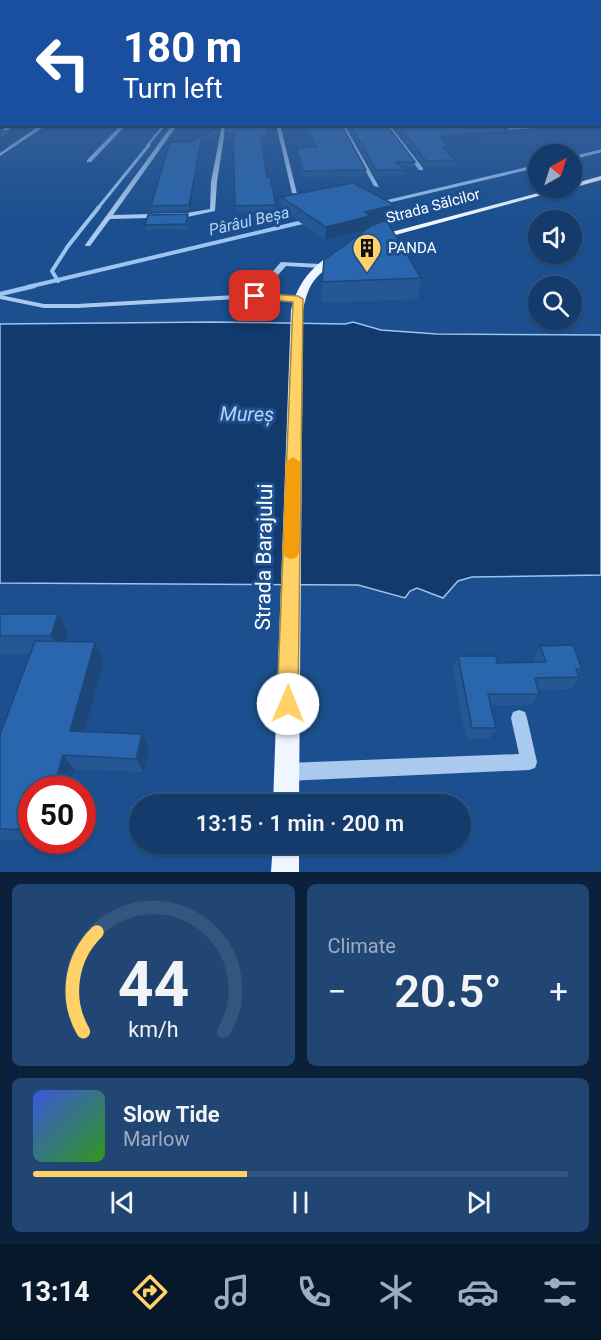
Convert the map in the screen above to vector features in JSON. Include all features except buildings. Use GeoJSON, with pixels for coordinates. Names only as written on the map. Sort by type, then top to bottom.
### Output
{"type":"FeatureCollection","features":[{"type":"Feature","properties":{"kind":"main road"},"geometry":{"type":"LineString","coordinates":[[582,183],[601,178]]}},
{"type":"Feature","properties":{"kind":"main road","name":"Strada Sălcilor"},"geometry":{"type":"LineString","coordinates":[[361,243],[392,232],[528,197]]}},
{"type":"Feature","properties":{"kind":"main road"},"geometry":{"type":"LineString","coordinates":[[298,305],[311,275],[321,266],[351,248]]}},
{"type":"Feature","properties":{"kind":"main road","name":"Strada Barajului"},"geometry":{"type":"LineString","coordinates":[[286,794],[298,305]]}},
{"type":"Feature","properties":{"kind":"main road"},"geometry":{"type":"LineString","coordinates":[[285,872],[286,854]]}},
{"type":"Feature","properties":{"kind":"street"},"geometry":{"type":"LineString","coordinates":[[0,155],[27,137]]}},
{"type":"Feature","properties":{"kind":"street"},"geometry":{"type":"LineString","coordinates":[[89,161],[113,137]]}},
{"type":"Feature","properties":{"kind":"street"},"geometry":{"type":"LineString","coordinates":[[88,245],[166,137]]}},
{"type":"Feature","properties":{"kind":"street"},"geometry":{"type":"LineString","coordinates":[[107,216],[187,215],[213,210],[214,182],[222,137]]}},
{"type":"Feature","properties":{"kind":"street"},"geometry":{"type":"LineString","coordinates":[[281,137],[295,193]]}},
{"type":"Feature","properties":{"kind":"street"},"geometry":{"type":"LineString","coordinates":[[349,137],[377,186]]}},
{"type":"Feature","properties":{"kind":"street"},"geometry":{"type":"LineString","coordinates":[[396,137],[421,169]]}},
{"type":"Feature","properties":{"kind":"street"},"geometry":{"type":"LineString","coordinates":[[255,296],[284,264],[321,266]]}},
{"type":"Feature","properties":{"kind":"street"},"geometry":{"type":"LineString","coordinates":[[0,297],[44,306],[77,306],[255,296],[298,305]]}},
{"type":"Feature","properties":{"kind":"street"},"geometry":{"type":"LineString","coordinates":[[286,772],[529,762],[519,718]]}},
{"type":"Feature","properties":{"kind":"water","name":"Mureș"},"geometry":{"type":"Polygon","coordinates":[[[214,322],[345,324],[353,322],[381,330],[437,334],[601,335],[601,575],[472,577],[458,581],[443,598],[417,588],[410,591],[405,598],[358,585],[0,583],[0,324],[214,322]]]}},
{"type":"Feature","properties":{"kind":"waterway"},"geometry":{"type":"LineString","coordinates":[[147,146],[155,137]]}},
{"type":"Feature","properties":{"kind":"waterway"},"geometry":{"type":"LineString","coordinates":[[98,208],[149,145]]}},
{"type":"Feature","properties":{"kind":"waterway","name":"Pârâul Beșa"},"geometry":{"type":"LineString","coordinates":[[582,156],[601,151]]}},
{"type":"Feature","properties":{"kind":"waterway","name":"Pârâul Beșa"},"geometry":{"type":"LineString","coordinates":[[381,203],[528,168]]}},
{"type":"Feature","properties":{"kind":"waterway"},"geometry":{"type":"LineString","coordinates":[[57,280],[52,271],[68,246],[99,207]]}},
{"type":"Feature","properties":{"kind":"waterway","name":"Pârâul Beșa"},"geometry":{"type":"LineString","coordinates":[[57,280],[307,221]]}},
{"type":"Feature","properties":{"kind":"waterway","name":"Pârâul Beșa"},"geometry":{"type":"LineString","coordinates":[[28,287],[57,280]]}},
{"type":"Feature","properties":{"kind":"waterway","name":"Pârâul Beșa"},"geometry":{"type":"LineString","coordinates":[[0,294],[34,286]]}},
{"type":"Feature","properties":{"kind":"slow traffic"},"geometry":{"type":"LineString","coordinates":[[291,552],[293,462]]}},
{"type":"Feature","properties":{"kind":"place","name":"PANDA"},"geometry":{"type":"Point","coordinates":[367,274]}},
{"type":"Feature","properties":{"kind":"route"},"geometry":{"type":"LineString","coordinates":[[255,296],[298,299],[288,704]]}}]}
